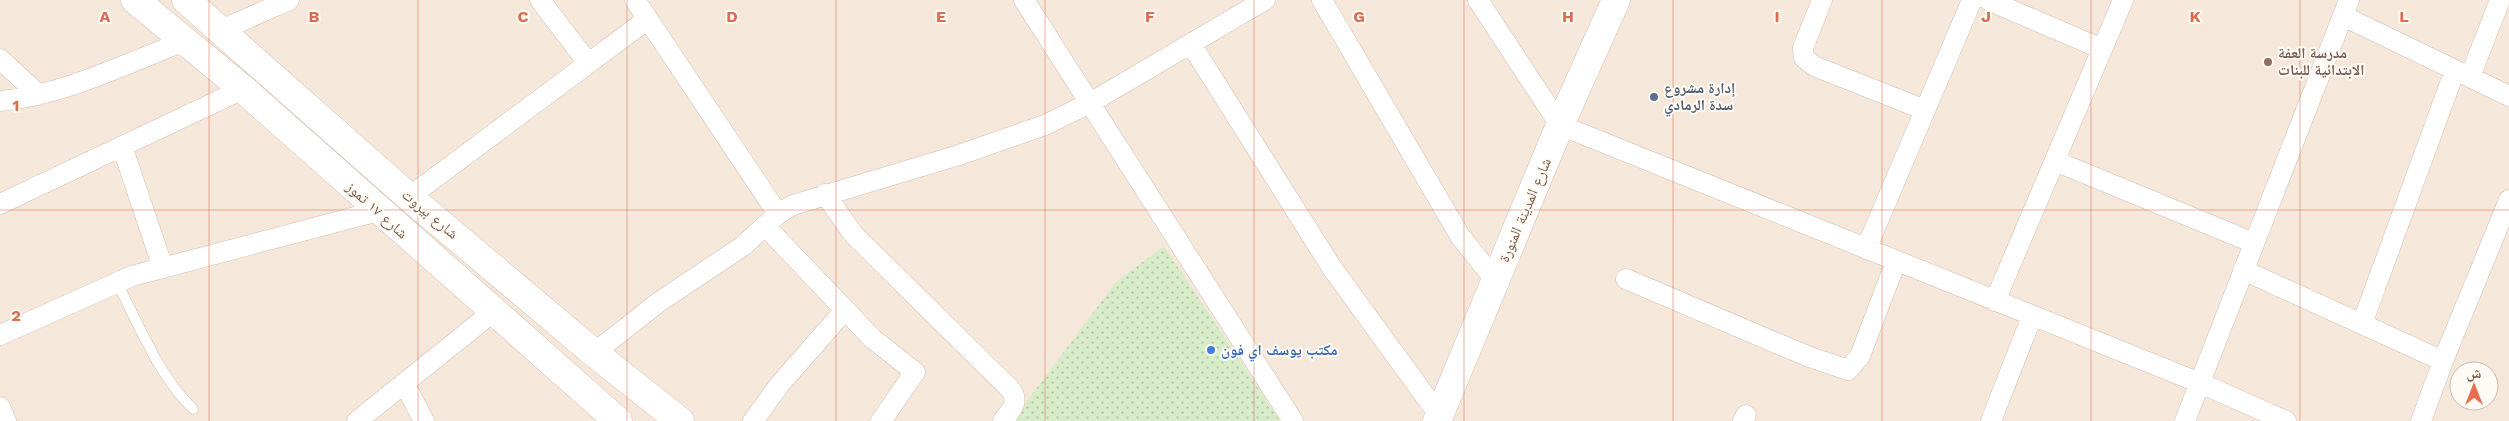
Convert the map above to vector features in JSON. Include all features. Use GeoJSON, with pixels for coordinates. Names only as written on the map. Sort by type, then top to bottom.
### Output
{"type":"FeatureCollection","features":[{"type":"Feature","properties":{"kind":"main road","name":"شارع ١٧ تموز"},"geometry":{"type":"LineString","coordinates":[[136,0],[243,89],[378,211],[618,421]]}},
{"type":"Feature","properties":{"kind":"main road","name":"شارع بيروت"},"geometry":{"type":"LineString","coordinates":[[186,0],[409,197],[594,353],[680,421]]}},
{"type":"Feature","properties":{"kind":"main road","name":"شارع المدينة المنورة"},"geometry":{"type":"LineString","coordinates":[[1438,418],[1560,125],[1616,0]]}},
{"type":"Feature","properties":{"kind":"street"},"geometry":{"type":"LineString","coordinates":[[221,30],[289,0]]}},
{"type":"Feature","properties":{"kind":"street"},"geometry":{"type":"LineString","coordinates":[[540,0],[588,64]]}},
{"type":"Feature","properties":{"kind":"street"},"geometry":{"type":"LineString","coordinates":[[635,0],[772,220],[845,310],[873,339],[916,372],[881,421]]}},
{"type":"Feature","properties":{"kind":"street"},"geometry":{"type":"LineString","coordinates":[[1024,0],[1293,421]]}},
{"type":"Feature","properties":{"kind":"street"},"geometry":{"type":"LineString","coordinates":[[594,353],[659,302],[743,246],[772,220],[793,205],[959,155],[1045,124],[1090,103],[1265,0]]}},
{"type":"Feature","properties":{"kind":"street"},"geometry":{"type":"LineString","coordinates":[[1322,0],[1460,236],[1495,280]]}},
{"type":"Feature","properties":{"kind":"street"},"geometry":{"type":"LineString","coordinates":[[1478,0],[1560,125],[2200,383],[2286,421]]}},
{"type":"Feature","properties":{"kind":"street"},"geometry":{"type":"LineString","coordinates":[[1822,0],[1803,48],[1804,58],[1814,66],[1925,110]]}},
{"type":"Feature","properties":{"kind":"street"},"geometry":{"type":"LineString","coordinates":[[1866,249],[1972,0]]}},
{"type":"Feature","properties":{"kind":"street"},"geometry":{"type":"LineString","coordinates":[[1988,0],[2102,49]]}},
{"type":"Feature","properties":{"kind":"street"},"geometry":{"type":"LineString","coordinates":[[1995,301],[2123,0]]}},
{"type":"Feature","properties":{"kind":"street"},"geometry":{"type":"LineString","coordinates":[[2362,324],[2463,74],[2500,0]]}},
{"type":"Feature","properties":{"kind":"street"},"geometry":{"type":"LineString","coordinates":[[2185,421],[2346,8],[2463,74],[2509,96]]}},
{"type":"Feature","properties":{"kind":"street"},"geometry":{"type":"LineString","coordinates":[[409,197],[648,19]]}},
{"type":"Feature","properties":{"kind":"street"},"geometry":{"type":"LineString","coordinates":[[0,101],[38,95],[185,41]]}},
{"type":"Feature","properties":{"kind":"street"},"geometry":{"type":"LineString","coordinates":[[1192,44],[1332,268],[1438,418]]}},
{"type":"Feature","properties":{"kind":"street"},"geometry":{"type":"LineString","coordinates":[[0,59],[38,95]]}},
{"type":"Feature","properties":{"kind":"street"},"geometry":{"type":"LineString","coordinates":[[0,204],[243,89]]}},
{"type":"Feature","properties":{"kind":"street"},"geometry":{"type":"LineString","coordinates":[[122,146],[163,268]]}},
{"type":"Feature","properties":{"kind":"street"},"geometry":{"type":"LineString","coordinates":[[2054,161],[2254,243]]}},
{"type":"Feature","properties":{"kind":"street"},"geometry":{"type":"LineString","coordinates":[[825,194],[854,235],[1012,391],[1015,399],[1014,406],[1003,421]]}},
{"type":"Feature","properties":{"kind":"street"},"geometry":{"type":"LineString","coordinates":[[2421,421],[2443,361],[2509,200]]}},
{"type":"Feature","properties":{"kind":"street"},"geometry":{"type":"LineString","coordinates":[[0,335],[117,283],[163,268],[378,211]]}},
{"type":"Feature","properties":{"kind":"street"},"geometry":{"type":"LineString","coordinates":[[1626,279],[1807,356],[1848,370],[1860,356],[1896,261]]}},
{"type":"Feature","properties":{"kind":"street"},"geometry":{"type":"LineString","coordinates":[[2244,270],[2443,361]]}},
{"type":"Feature","properties":{"kind":"street"},"geometry":{"type":"LineString","coordinates":[[753,421],[780,384],[845,310]]}},
{"type":"Feature","properties":{"kind":"street"},"geometry":{"type":"LineString","coordinates":[[357,421],[493,312]]}},
{"type":"Feature","properties":{"kind":"street"},"geometry":{"type":"LineString","coordinates":[[1991,421],[2032,316]]}},
{"type":"Feature","properties":{"kind":"street"},"geometry":{"type":"LineString","coordinates":[[404,383],[424,421]]}},
{"type":"Feature","properties":{"kind":"street"},"geometry":{"type":"LineString","coordinates":[[0,407],[6,421]]}},
{"type":"Feature","properties":{"kind":"lane"},"geometry":{"type":"LineString","coordinates":[[117,283],[167,378],[180,396],[193,408]]}},
{"type":"Feature","properties":{"kind":"shaded area"},"geometry":{"type":"Polygon","coordinates":[[[0,0],[2509,0],[2509,421],[0,421],[0,0]]]}},
{"type":"Feature","properties":{"kind":"green space"},"geometry":{"type":"Polygon","coordinates":[[[1164,246],[1280,421],[1012,421],[1116,282],[1164,246]]]}},
{"type":"Feature","properties":{"kind":"place","name":"مدرسة العفة الابتدائية للبنات"},"geometry":{"type":"Point","coordinates":[2268,62]}},
{"type":"Feature","properties":{"kind":"place","name":"إدارة مشروع سدة الرمادي"},"geometry":{"type":"Point","coordinates":[1654,97]}},
{"type":"Feature","properties":{"kind":"place","name":"مكتب يوسف اي فون"},"geometry":{"type":"Point","coordinates":[1211,350]}}]}
